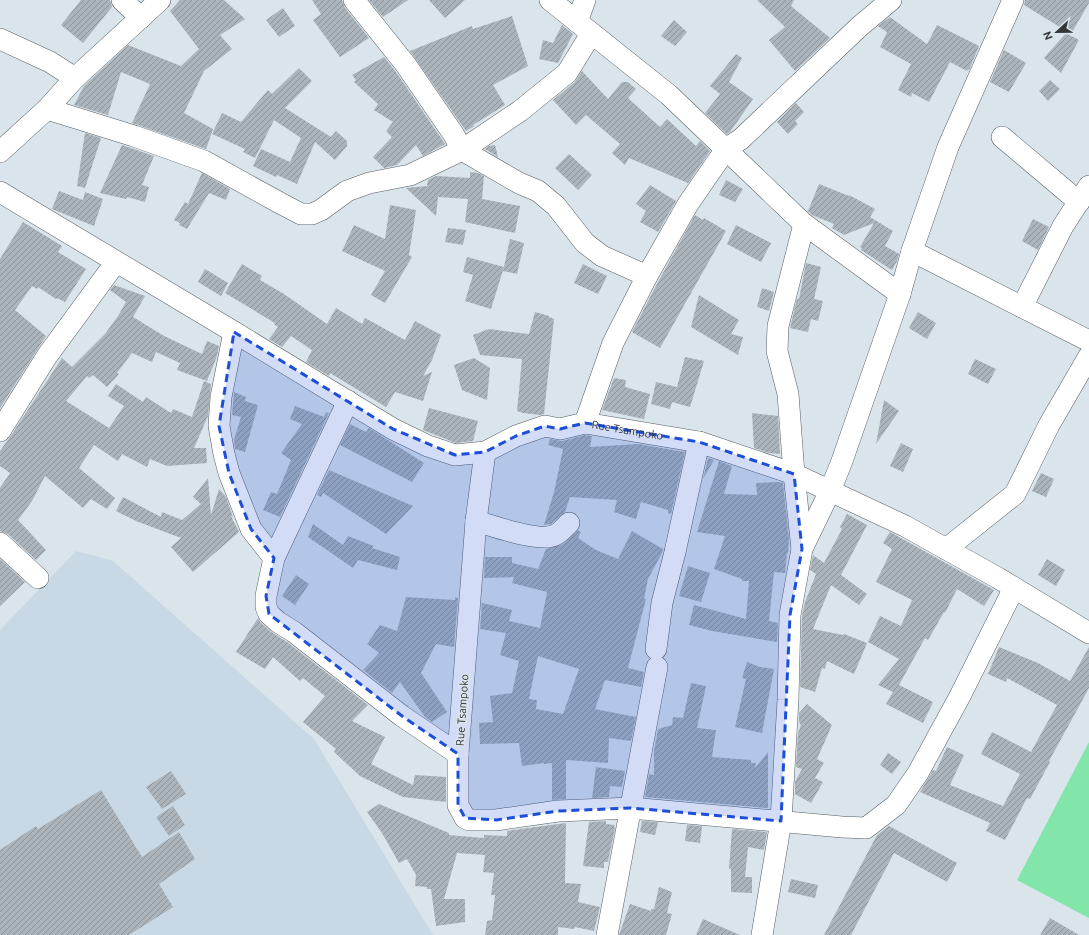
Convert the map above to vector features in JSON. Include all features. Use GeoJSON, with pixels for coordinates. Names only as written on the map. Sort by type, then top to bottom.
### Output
{"type":"FeatureCollection","features":[{"type":"Feature","properties":{"kind":"street"},"geometry":{"type":"LineString","coordinates":[[122,0],[141,18]]}},
{"type":"Feature","properties":{"kind":"street"},"geometry":{"type":"LineString","coordinates":[[0,152],[47,109],[75,78],[160,0]]}},
{"type":"Feature","properties":{"kind":"street"},"geometry":{"type":"LineString","coordinates":[[354,0],[406,65],[454,135],[462,150],[519,183],[538,191],[556,206],[585,244],[602,256],[648,276]]}},
{"type":"Feature","properties":{"kind":"street"},"geometry":{"type":"LineString","coordinates":[[550,0],[669,95],[804,224],[900,294]]}},
{"type":"Feature","properties":{"kind":"street"},"geometry":{"type":"LineString","coordinates":[[47,109],[134,136],[204,161],[301,214],[312,214],[321,210],[347,191],[369,183],[410,175],[462,150],[520,111],[567,73],[584,28],[585,0]]}},
{"type":"Feature","properties":{"kind":"street"},"geometry":{"type":"LineString","coordinates":[[585,422],[613,343],[688,204],[726,149],[741,139],[859,28],[891,0]]}},
{"type":"Feature","properties":{"kind":"street"},"geometry":{"type":"LineString","coordinates":[[762,935],[780,821],[788,700],[790,615],[802,549],[830,491],[900,294],[912,251],[948,147],[1013,0]]}},
{"type":"Feature","properties":{"kind":"street"},"geometry":{"type":"LineString","coordinates":[[0,39],[50,62],[75,78]]}},
{"type":"Feature","properties":{"kind":"street"},"geometry":{"type":"LineString","coordinates":[[1002,138],[1085,194],[1063,226],[1022,307]]}},
{"type":"Feature","properties":{"kind":"street"},"geometry":{"type":"LineString","coordinates":[[0,192],[393,429],[428,446],[455,455],[486,452]]}},
{"type":"Feature","properties":{"kind":"street"},"geometry":{"type":"LineString","coordinates":[[802,549],[794,474],[788,394],[777,351],[778,326],[804,224]]}},
{"type":"Feature","properties":{"kind":"street"},"geometry":{"type":"LineString","coordinates":[[912,251],[1089,341]]}},
{"type":"Feature","properties":{"kind":"street"},"geometry":{"type":"LineString","coordinates":[[0,431],[47,356],[116,262]]}},
{"type":"Feature","properties":{"kind":"street"},"geometry":{"type":"LineString","coordinates":[[234,332],[221,398],[220,433],[224,454],[230,473],[251,529],[274,558]]}},
{"type":"Feature","properties":{"kind":"street"},"geometry":{"type":"LineString","coordinates":[[946,549],[1015,494],[1049,425],[1089,356]]}},
{"type":"Feature","properties":{"kind":"street"},"geometry":{"type":"LineString","coordinates":[[348,401],[274,558],[266,596],[266,607],[269,614],[278,622],[294,632],[402,716],[458,754]]}},
{"type":"Feature","properties":{"kind":"street","name":"Rue Tsampoko"},"geometry":{"type":"LineString","coordinates":[[631,808],[558,811],[496,820],[469,820],[462,815],[458,805],[458,754],[476,521],[486,452],[516,436],[545,426],[560,429],[585,422],[699,442],[794,474],[905,526],[1089,633]]}},
{"type":"Feature","properties":{"kind":"street"},"geometry":{"type":"LineString","coordinates":[[607,935],[631,808],[656,658],[662,603],[675,552],[699,442]]}},
{"type":"Feature","properties":{"kind":"street"},"geometry":{"type":"LineString","coordinates":[[476,521],[535,537],[545,538],[555,535],[569,523]]}},
{"type":"Feature","properties":{"kind":"street"},"geometry":{"type":"LineString","coordinates":[[0,543],[38,578]]}},
{"type":"Feature","properties":{"kind":"street"},"geometry":{"type":"LineString","coordinates":[[631,808],[866,828],[896,805],[918,773],[960,696],[1014,588]]}},
{"type":"Feature","properties":{"kind":"highlighted area"},"geometry":{"type":"Polygon","coordinates":[[[234,332],[393,429],[455,455],[485,452],[516,436],[545,426],[560,429],[585,423],[699,442],[794,474],[802,549],[790,615],[781,821],[631,808],[558,811],[496,820],[465,818],[458,805],[458,754],[402,716],[269,614],[266,596],[274,558],[251,529],[229,473],[219,426],[234,332]]]}},
{"type":"Feature","properties":{"kind":"shaded area"},"geometry":{"type":"Polygon","coordinates":[[[76,551],[113,561],[314,739],[433,935],[0,935],[0,630],[76,551]]]}},
{"type":"Feature","properties":{"kind":"green space"},"geometry":{"type":"Polygon","coordinates":[[[1089,742],[1089,918],[1017,880],[1089,742]]]}},
{"type":"Feature","properties":{"kind":"building"},"geometry":{"type":"Polygon","coordinates":[[[81,0],[110,0],[112,7],[83,43],[61,25],[81,0]]]}},
{"type":"Feature","properties":{"kind":"building"},"geometry":{"type":"Polygon","coordinates":[[[180,0],[224,0],[245,19],[220,35],[232,49],[204,71],[184,113],[213,129],[206,149],[132,123],[150,84],[121,72],[108,115],[74,105],[84,86],[128,45],[181,66],[199,49],[170,11],[180,0]]]}},
{"type":"Feature","properties":{"kind":"building"},"geometry":{"type":"Polygon","coordinates":[[[312,0],[342,0],[345,8],[369,38],[340,57],[313,20],[321,14],[312,0]]]}},
{"type":"Feature","properties":{"kind":"building"},"geometry":{"type":"Polygon","coordinates":[[[369,0],[408,0],[383,17],[369,0]]]}},
{"type":"Feature","properties":{"kind":"building"},"geometry":{"type":"Polygon","coordinates":[[[429,0],[465,0],[445,18],[429,0]]]}},
{"type":"Feature","properties":{"kind":"building"},"geometry":{"type":"Polygon","coordinates":[[[757,0],[794,0],[791,6],[830,38],[795,71],[769,40],[785,27],[757,0]]]}},
{"type":"Feature","properties":{"kind":"building"},"geometry":{"type":"Polygon","coordinates":[[[1025,0],[1089,0],[1089,3],[1071,34],[1024,5],[1025,0]]]}},
{"type":"Feature","properties":{"kind":"building"},"geometry":{"type":"Polygon","coordinates":[[[283,8],[295,26],[279,37],[266,20],[283,8]]]}},
{"type":"Feature","properties":{"kind":"building"},"geometry":{"type":"Polygon","coordinates":[[[512,16],[528,66],[493,85],[505,105],[466,131],[410,51],[472,26],[473,29],[512,16]]]}},
{"type":"Feature","properties":{"kind":"building"},"geometry":{"type":"Polygon","coordinates":[[[890,17],[927,44],[937,25],[979,46],[969,70],[968,69],[967,71],[950,62],[929,102],[912,93],[911,97],[898,90],[911,64],[880,47],[887,32],[878,26],[890,17]]]}},
{"type":"Feature","properties":{"kind":"building"},"geometry":{"type":"Polygon","coordinates":[[[674,20],[687,32],[675,46],[661,36],[674,20]]]}},
{"type":"Feature","properties":{"kind":"building"},"geometry":{"type":"Polygon","coordinates":[[[562,25],[573,34],[558,63],[539,59],[543,40],[553,43],[562,25]]]}},
{"type":"Feature","properties":{"kind":"building"},"geometry":{"type":"Polygon","coordinates":[[[1066,33],[1079,40],[1061,73],[1044,58],[1066,33]]]}},
{"type":"Feature","properties":{"kind":"building"},"geometry":{"type":"Polygon","coordinates":[[[1004,50],[1026,63],[1009,92],[990,82],[1004,50]]]}},
{"type":"Feature","properties":{"kind":"building"},"geometry":{"type":"Polygon","coordinates":[[[736,54],[742,58],[729,82],[753,99],[730,132],[727,134],[705,113],[720,94],[710,86],[736,54]]]}},
{"type":"Feature","properties":{"kind":"building"},"geometry":{"type":"Polygon","coordinates":[[[384,57],[396,72],[445,144],[423,156],[416,145],[397,165],[384,168],[373,157],[392,137],[386,131],[393,122],[374,110],[378,104],[354,82],[356,80],[352,75],[384,57]]]}},
{"type":"Feature","properties":{"kind":"building"},"geometry":{"type":"Polygon","coordinates":[[[299,68],[312,81],[285,108],[331,137],[336,131],[347,141],[347,146],[335,160],[315,142],[297,184],[277,175],[276,177],[253,166],[261,149],[290,162],[301,138],[274,120],[255,158],[243,152],[245,149],[212,134],[222,113],[241,122],[268,90],[272,94],[299,68]]]}},
{"type":"Feature","properties":{"kind":"building"},"geometry":{"type":"Polygon","coordinates":[[[582,71],[608,99],[622,82],[628,82],[636,89],[628,98],[660,127],[667,119],[696,146],[700,141],[710,151],[688,183],[629,158],[625,165],[612,153],[620,144],[586,115],[576,125],[553,100],[575,82],[582,71]]]}},
{"type":"Feature","properties":{"kind":"building"},"geometry":{"type":"Polygon","coordinates":[[[1050,80],[1060,89],[1048,101],[1039,91],[1050,80]]]}},
{"type":"Feature","properties":{"kind":"building"},"geometry":{"type":"Polygon","coordinates":[[[796,103],[804,112],[795,121],[798,124],[788,134],[777,122],[796,103]]]}},
{"type":"Feature","properties":{"kind":"building"},"geometry":{"type":"Polygon","coordinates":[[[85,133],[101,138],[85,188],[77,186],[85,133]]]}},
{"type":"Feature","properties":{"kind":"building"},"geometry":{"type":"Polygon","coordinates":[[[122,145],[154,156],[142,185],[149,187],[145,202],[127,197],[126,199],[100,193],[122,145]]]}},
{"type":"Feature","properties":{"kind":"building"},"geometry":{"type":"Polygon","coordinates":[[[495,145],[498,157],[485,149],[489,146],[495,145]]]}},
{"type":"Feature","properties":{"kind":"building"},"geometry":{"type":"Polygon","coordinates":[[[569,154],[592,175],[578,190],[555,168],[569,154]]]}},
{"type":"Feature","properties":{"kind":"building"},"geometry":{"type":"Polygon","coordinates":[[[470,172],[478,173],[484,176],[482,199],[520,206],[515,233],[465,222],[468,199],[438,197],[436,216],[406,188],[427,186],[428,180],[436,176],[470,178],[470,172]]]}},
{"type":"Feature","properties":{"kind":"building"},"geometry":{"type":"Polygon","coordinates":[[[202,173],[230,189],[226,200],[209,193],[187,229],[179,225],[180,223],[174,220],[185,202],[188,204],[202,173]]]}},
{"type":"Feature","properties":{"kind":"building"},"geometry":{"type":"Polygon","coordinates":[[[726,180],[743,189],[735,202],[719,195],[726,180]]]}},
{"type":"Feature","properties":{"kind":"building"},"geometry":{"type":"Polygon","coordinates":[[[819,184],[849,195],[875,209],[870,217],[893,231],[885,246],[899,254],[892,270],[861,250],[862,248],[860,247],[874,223],[844,235],[832,228],[834,224],[812,215],[808,211],[819,184]]]}},
{"type":"Feature","properties":{"kind":"building"},"geometry":{"type":"Polygon","coordinates":[[[650,185],[676,201],[658,232],[640,222],[646,211],[636,204],[650,185]]]}},
{"type":"Feature","properties":{"kind":"building"},"geometry":{"type":"Polygon","coordinates":[[[59,191],[83,200],[85,192],[103,199],[94,226],[52,209],[59,191]]]}},
{"type":"Feature","properties":{"kind":"building"},"geometry":{"type":"Polygon","coordinates":[[[390,205],[416,210],[409,255],[412,257],[385,303],[371,295],[385,271],[342,251],[354,225],[385,239],[390,205]]]}},
{"type":"Feature","properties":{"kind":"building"},"geometry":{"type":"Polygon","coordinates":[[[695,215],[703,220],[704,218],[726,231],[660,348],[632,332],[695,215]]]}},
{"type":"Feature","properties":{"kind":"building"},"geometry":{"type":"Polygon","coordinates":[[[1033,219],[1049,227],[1038,250],[1022,241],[1033,219]]]}},
{"type":"Feature","properties":{"kind":"building"},"geometry":{"type":"Polygon","coordinates":[[[23,222],[62,246],[58,252],[86,269],[65,302],[57,298],[56,299],[38,287],[37,289],[32,286],[15,310],[46,336],[0,408],[0,259],[23,222]]]}},
{"type":"Feature","properties":{"kind":"building"},"geometry":{"type":"Polygon","coordinates":[[[736,225],[771,243],[761,262],[727,244],[736,225]]]}},
{"type":"Feature","properties":{"kind":"building"},"geometry":{"type":"Polygon","coordinates":[[[448,228],[466,230],[463,245],[445,242],[448,228]]]}},
{"type":"Feature","properties":{"kind":"building"},"geometry":{"type":"Polygon","coordinates":[[[510,239],[524,243],[517,274],[503,271],[510,239]]]}},
{"type":"Feature","properties":{"kind":"building"},"geometry":{"type":"Polygon","coordinates":[[[467,257],[504,267],[491,309],[465,301],[473,275],[463,272],[467,257]]]}},
{"type":"Feature","properties":{"kind":"building"},"geometry":{"type":"Polygon","coordinates":[[[806,263],[821,267],[814,299],[823,301],[818,321],[811,319],[808,332],[790,328],[797,299],[799,299],[806,263]]]}},
{"type":"Feature","properties":{"kind":"building"},"geometry":{"type":"Polygon","coordinates":[[[242,264],[262,276],[260,280],[284,294],[327,324],[336,308],[362,324],[365,318],[405,340],[415,321],[441,335],[432,360],[423,376],[432,372],[423,401],[395,392],[386,407],[330,373],[329,376],[306,362],[312,350],[291,336],[282,347],[269,339],[278,327],[274,324],[275,323],[225,293],[242,264]]]}},
{"type":"Feature","properties":{"kind":"building"},"geometry":{"type":"Polygon","coordinates":[[[583,264],[607,276],[598,294],[574,283],[583,264]]]}},
{"type":"Feature","properties":{"kind":"building"},"geometry":{"type":"Polygon","coordinates":[[[205,269],[228,283],[221,296],[198,282],[205,269]]]}},
{"type":"Feature","properties":{"kind":"building"},"geometry":{"type":"Polygon","coordinates":[[[114,285],[145,296],[133,317],[164,336],[202,354],[207,341],[219,346],[217,356],[207,381],[177,370],[180,363],[156,352],[152,362],[132,353],[117,373],[119,374],[107,387],[93,375],[89,378],[87,376],[66,401],[109,428],[124,406],[108,396],[116,384],[143,402],[146,397],[171,413],[173,409],[192,417],[204,381],[211,384],[208,416],[194,448],[206,448],[207,463],[167,466],[150,459],[147,467],[122,454],[118,461],[94,445],[79,468],[115,498],[107,509],[91,499],[83,508],[45,476],[32,501],[18,520],[46,550],[36,560],[8,534],[0,531],[0,488],[10,473],[0,466],[0,451],[62,358],[72,367],[105,334],[118,316],[126,302],[110,290],[114,285]]]}},
{"type":"Feature","properties":{"kind":"building"},"geometry":{"type":"Polygon","coordinates":[[[762,288],[774,292],[769,311],[757,307],[762,288]]]}},
{"type":"Feature","properties":{"kind":"building"},"geometry":{"type":"Polygon","coordinates":[[[699,295],[739,320],[731,334],[743,337],[738,355],[691,327],[699,295]]]}},
{"type":"Feature","properties":{"kind":"building"},"geometry":{"type":"Polygon","coordinates":[[[535,312],[554,319],[544,414],[540,415],[517,411],[522,359],[480,355],[473,335],[489,329],[529,334],[535,312]]]}},
{"type":"Feature","properties":{"kind":"building"},"geometry":{"type":"Polygon","coordinates":[[[918,312],[936,323],[927,339],[909,328],[918,312]]]}},
{"type":"Feature","properties":{"kind":"building"},"geometry":{"type":"Polygon","coordinates":[[[685,357],[704,361],[690,407],[672,402],[670,409],[651,404],[656,382],[677,387],[685,357]]]}},
{"type":"Feature","properties":{"kind":"building"},"geometry":{"type":"Polygon","coordinates":[[[474,358],[490,368],[487,400],[462,390],[454,365],[474,358]]]}},
{"type":"Feature","properties":{"kind":"building"},"geometry":{"type":"Polygon","coordinates":[[[975,359],[996,369],[988,384],[968,374],[975,359]]]}},
{"type":"Feature","properties":{"kind":"building"},"geometry":{"type":"Polygon","coordinates":[[[614,378],[626,380],[625,387],[650,394],[644,419],[602,410],[614,378]]]}},
{"type":"Feature","properties":{"kind":"building"},"geometry":{"type":"Polygon","coordinates":[[[234,392],[246,397],[245,401],[258,405],[245,452],[235,449],[234,440],[241,417],[232,415],[234,392]]]}},
{"type":"Feature","properties":{"kind":"building"},"geometry":{"type":"Polygon","coordinates":[[[884,400],[899,411],[876,444],[884,400]]]}},
{"type":"Feature","properties":{"kind":"building"},"geometry":{"type":"Polygon","coordinates":[[[295,406],[324,417],[326,412],[329,413],[280,517],[263,510],[271,492],[277,494],[291,460],[281,453],[302,424],[290,419],[295,406]]]}},
{"type":"Feature","properties":{"kind":"building"},"geometry":{"type":"Polygon","coordinates":[[[429,408],[478,421],[473,441],[456,443],[423,430],[429,408]]]}},
{"type":"Feature","properties":{"kind":"building"},"geometry":{"type":"Polygon","coordinates":[[[752,413],[778,416],[780,454],[769,453],[754,448],[752,413]]]}},
{"type":"Feature","properties":{"kind":"building"},"geometry":{"type":"Polygon","coordinates":[[[350,424],[366,432],[369,428],[424,463],[412,482],[340,445],[350,424]]]}},
{"type":"Feature","properties":{"kind":"building"},"geometry":{"type":"Polygon","coordinates":[[[585,435],[592,436],[590,447],[638,444],[685,452],[671,514],[668,513],[668,510],[641,502],[636,519],[614,512],[617,500],[570,497],[565,512],[551,524],[544,525],[554,492],[563,449],[548,445],[550,439],[562,441],[585,435]]]}},
{"type":"Feature","properties":{"kind":"building"},"geometry":{"type":"Polygon","coordinates":[[[901,443],[913,449],[903,472],[890,466],[901,443]]]}},
{"type":"Feature","properties":{"kind":"building"},"geometry":{"type":"Polygon","coordinates":[[[708,458],[714,460],[703,479],[708,458]]]}},
{"type":"Feature","properties":{"kind":"building"},"geometry":{"type":"Polygon","coordinates":[[[719,461],[732,466],[724,494],[757,495],[756,483],[783,483],[789,539],[788,553],[785,573],[774,572],[769,621],[778,623],[777,642],[712,631],[689,625],[694,605],[746,619],[749,581],[742,581],[742,579],[714,569],[725,536],[697,532],[719,461]]]}},
{"type":"Feature","properties":{"kind":"building"},"geometry":{"type":"Polygon","coordinates":[[[329,470],[413,506],[386,534],[323,493],[321,497],[317,495],[329,470]]]}},
{"type":"Feature","properties":{"kind":"building"},"geometry":{"type":"Polygon","coordinates":[[[1041,473],[1054,479],[1046,497],[1032,491],[1041,473]]]}},
{"type":"Feature","properties":{"kind":"building"},"geometry":{"type":"Polygon","coordinates":[[[208,478],[211,515],[219,489],[226,497],[233,517],[231,516],[239,532],[193,572],[171,547],[181,538],[136,521],[116,511],[123,497],[161,517],[162,512],[182,520],[201,504],[193,497],[208,478]]]}},
{"type":"Feature","properties":{"kind":"building"},"geometry":{"type":"Polygon","coordinates":[[[847,514],[867,525],[841,575],[867,594],[859,605],[831,585],[813,629],[844,634],[867,643],[854,674],[827,661],[825,669],[822,668],[815,692],[800,687],[802,616],[805,602],[816,574],[810,570],[813,555],[824,563],[842,529],[840,527],[847,514]]]}},
{"type":"Feature","properties":{"kind":"building"},"geometry":{"type":"Polygon","coordinates":[[[313,524],[343,545],[348,536],[374,546],[372,548],[400,557],[397,570],[358,560],[353,568],[308,537],[313,524]]]}},
{"type":"Feature","properties":{"kind":"building"},"geometry":{"type":"Polygon","coordinates":[[[578,530],[581,532],[578,538],[596,550],[618,559],[632,531],[663,549],[648,579],[644,599],[646,599],[628,668],[644,672],[641,687],[605,680],[595,709],[636,717],[631,741],[609,738],[608,763],[566,760],[566,799],[552,800],[552,763],[522,766],[519,743],[480,744],[479,723],[493,722],[490,696],[512,693],[519,661],[500,655],[506,633],[480,629],[482,603],[512,610],[509,621],[540,628],[547,592],[512,583],[514,577],[484,578],[485,557],[512,557],[512,563],[538,569],[546,549],[563,544],[578,530]],[[538,656],[529,699],[537,700],[536,709],[563,714],[579,669],[538,656]]]}},
{"type":"Feature","properties":{"kind":"building"},"geometry":{"type":"Polygon","coordinates":[[[890,532],[994,590],[984,606],[957,589],[945,613],[944,612],[928,640],[925,638],[899,685],[933,702],[923,723],[886,704],[893,692],[878,685],[899,659],[868,642],[880,616],[901,626],[912,600],[876,582],[892,549],[883,543],[890,532]]]}},
{"type":"Feature","properties":{"kind":"building"},"geometry":{"type":"Polygon","coordinates":[[[0,559],[25,582],[0,606],[0,559]]]}},
{"type":"Feature","properties":{"kind":"building"},"geometry":{"type":"Polygon","coordinates":[[[1047,559],[1065,570],[1056,586],[1038,575],[1047,559]]]}},
{"type":"Feature","properties":{"kind":"building"},"geometry":{"type":"Polygon","coordinates":[[[688,566],[710,573],[701,602],[679,596],[688,566]]]}},
{"type":"Feature","properties":{"kind":"building"},"geometry":{"type":"Polygon","coordinates":[[[296,575],[309,584],[295,605],[282,596],[296,575]]]}},
{"type":"Feature","properties":{"kind":"building"},"geometry":{"type":"Polygon","coordinates":[[[406,597],[455,600],[455,597],[458,598],[454,647],[436,644],[421,673],[447,712],[432,722],[425,717],[400,682],[392,693],[363,670],[379,653],[367,644],[380,625],[397,631],[406,597]]]}},
{"type":"Feature","properties":{"kind":"building"},"geometry":{"type":"Polygon","coordinates":[[[258,618],[270,631],[287,642],[368,705],[352,721],[385,737],[371,764],[413,785],[415,775],[446,777],[446,802],[403,797],[360,776],[334,752],[336,749],[303,722],[325,696],[303,678],[300,681],[273,657],[265,669],[236,652],[258,618]]]}},
{"type":"Feature","properties":{"kind":"building"},"geometry":{"type":"Polygon","coordinates":[[[999,647],[1038,663],[1070,681],[1089,647],[1089,688],[1030,799],[1027,798],[1005,840],[986,831],[990,823],[920,792],[933,770],[936,771],[947,747],[964,755],[950,785],[1003,806],[1020,774],[981,754],[992,732],[1031,752],[1057,705],[1007,678],[1006,682],[988,674],[999,647]]]}},
{"type":"Feature","properties":{"kind":"building"},"geometry":{"type":"Polygon","coordinates":[[[747,662],[760,667],[774,669],[762,733],[735,727],[746,679],[742,678],[747,662]]]}},
{"type":"Feature","properties":{"kind":"building"},"geometry":{"type":"Polygon","coordinates":[[[691,683],[706,686],[697,728],[716,730],[712,757],[751,760],[751,763],[756,763],[755,768],[768,752],[768,808],[645,797],[649,774],[654,775],[654,751],[658,729],[672,725],[673,717],[683,718],[691,683]]]}},
{"type":"Feature","properties":{"kind":"building"},"geometry":{"type":"Polygon","coordinates":[[[807,704],[832,725],[817,759],[824,763],[815,778],[823,782],[811,803],[795,794],[795,782],[802,769],[796,767],[798,733],[801,725],[799,722],[799,713],[807,704]]]}},
{"type":"Feature","properties":{"kind":"building"},"geometry":{"type":"Polygon","coordinates":[[[888,753],[901,762],[892,774],[880,765],[888,753]]]}},
{"type":"Feature","properties":{"kind":"building"},"geometry":{"type":"Polygon","coordinates":[[[596,767],[625,771],[622,787],[610,786],[609,797],[592,798],[596,767]]]}},
{"type":"Feature","properties":{"kind":"building"},"geometry":{"type":"Polygon","coordinates":[[[171,771],[186,794],[162,809],[146,787],[171,771]]]}},
{"type":"Feature","properties":{"kind":"building"},"geometry":{"type":"Polygon","coordinates":[[[101,790],[142,857],[179,832],[195,859],[159,884],[173,907],[129,935],[0,935],[0,850],[36,826],[38,829],[101,790]]]}},
{"type":"Feature","properties":{"kind":"building"},"geometry":{"type":"Polygon","coordinates":[[[379,804],[449,833],[449,835],[484,838],[484,835],[507,836],[507,831],[566,823],[565,883],[581,884],[578,902],[600,907],[594,931],[575,927],[574,929],[558,927],[558,935],[485,935],[487,921],[492,920],[495,895],[491,895],[494,873],[483,872],[485,855],[457,853],[444,899],[465,899],[465,922],[436,926],[431,889],[427,889],[427,887],[415,886],[416,875],[407,859],[399,863],[382,833],[367,812],[379,804]]]}},
{"type":"Feature","properties":{"kind":"building"},"geometry":{"type":"Polygon","coordinates":[[[173,806],[185,825],[169,836],[156,817],[173,806]]]}},
{"type":"Feature","properties":{"kind":"building"},"geometry":{"type":"Polygon","coordinates":[[[606,821],[606,824],[614,825],[615,828],[608,862],[604,862],[604,868],[583,866],[589,822],[606,821]]]}},
{"type":"Feature","properties":{"kind":"building"},"geometry":{"type":"Polygon","coordinates":[[[642,821],[658,822],[655,835],[640,832],[642,821]]]}},
{"type":"Feature","properties":{"kind":"building"},"geometry":{"type":"Polygon","coordinates":[[[687,825],[702,826],[700,843],[685,841],[687,825]]]}},
{"type":"Feature","properties":{"kind":"building"},"geometry":{"type":"Polygon","coordinates":[[[889,826],[957,863],[947,882],[894,853],[851,935],[824,935],[877,835],[889,826]]]}},
{"type":"Feature","properties":{"kind":"building"},"geometry":{"type":"Polygon","coordinates":[[[732,829],[767,832],[764,850],[748,847],[745,877],[752,877],[752,893],[731,892],[731,869],[729,869],[732,829]]]}},
{"type":"Feature","properties":{"kind":"building"},"geometry":{"type":"Polygon","coordinates":[[[791,879],[818,885],[815,898],[788,892],[791,879]]]}},
{"type":"Feature","properties":{"kind":"building"},"geometry":{"type":"Polygon","coordinates":[[[659,887],[672,892],[667,913],[672,914],[666,935],[619,935],[630,904],[651,911],[651,909],[654,909],[659,887]]]}},
{"type":"Feature","properties":{"kind":"building"},"geometry":{"type":"Polygon","coordinates":[[[1050,918],[1079,935],[1040,935],[1050,918]]]}},
{"type":"Feature","properties":{"kind":"building"},"geometry":{"type":"Polygon","coordinates":[[[703,919],[740,935],[696,935],[703,919]]]}}]}
